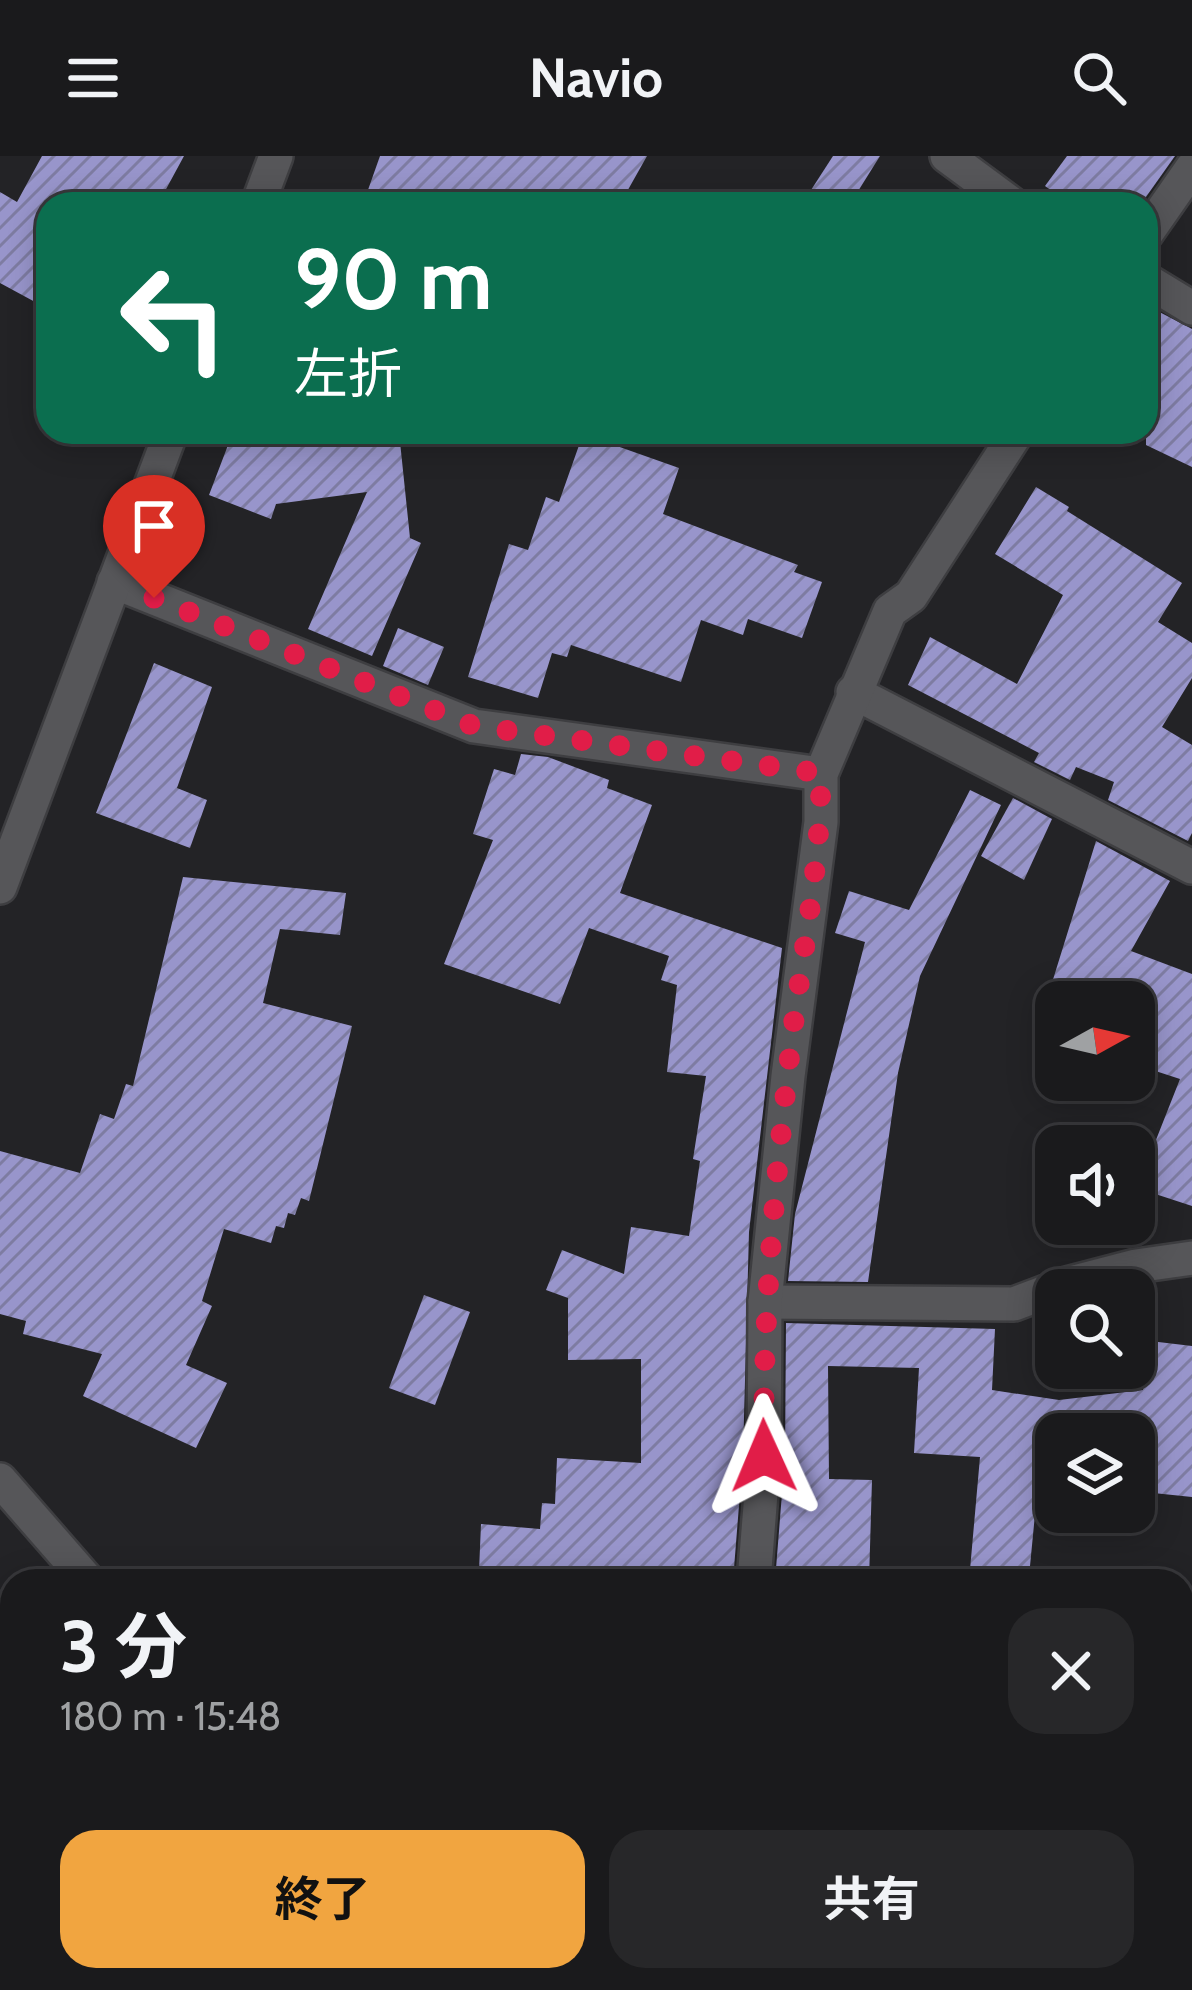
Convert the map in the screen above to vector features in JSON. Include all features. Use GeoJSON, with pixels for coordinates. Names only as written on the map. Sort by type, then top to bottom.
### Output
{"type":"FeatureCollection","features":[{"type":"Feature","properties":{"kind":"street"},"geometry":{"type":"LineString","coordinates":[[262,192],[276,156]]}},
{"type":"Feature","properties":{"kind":"street"},"geometry":{"type":"LineString","coordinates":[[947,156],[996,192]]}},
{"type":"Feature","properties":{"kind":"street"},"geometry":{"type":"LineString","coordinates":[[1158,217],[1192,168]]}},
{"type":"Feature","properties":{"kind":"street"},"geometry":{"type":"LineString","coordinates":[[1158,287],[1192,308]]}},
{"type":"Feature","properties":{"kind":"street"},"geometry":{"type":"LineString","coordinates":[[0,887],[166,444]]}},
{"type":"Feature","properties":{"kind":"street"},"geometry":{"type":"LineString","coordinates":[[755,1569],[764,1456],[765,1302],[821,822],[821,773],[890,611],[911,596],[1009,444]]}},
{"type":"Feature","properties":{"kind":"street"},"geometry":{"type":"LineString","coordinates":[[114,583],[474,726],[821,773]]}},
{"type":"Feature","properties":{"kind":"street"},"geometry":{"type":"LineString","coordinates":[[853,692],[1192,867]]}},
{"type":"Feature","properties":{"kind":"street"},"geometry":{"type":"LineString","coordinates":[[765,1302],[1014,1304],[1136,1266],[1192,1258]]}},
{"type":"Feature","properties":{"kind":"street"},"geometry":{"type":"LineString","coordinates":[[0,1480],[78,1569]]}},
{"type":"Feature","properties":{"kind":"building"},"geometry":{"type":"Polygon","coordinates":[[[42,156],[184,156],[164,192],[36,192],[36,302],[0,283],[0,192],[17,202],[42,156]]]}},
{"type":"Feature","properties":{"kind":"building"},"geometry":{"type":"Polygon","coordinates":[[[380,156],[647,156],[627,192],[367,192],[380,156]]]}},
{"type":"Feature","properties":{"kind":"building"},"geometry":{"type":"Polygon","coordinates":[[[833,156],[880,156],[858,192],[810,192],[833,156]]]}},
{"type":"Feature","properties":{"kind":"building"},"geometry":{"type":"Polygon","coordinates":[[[1067,156],[1175,156],[1150,192],[1053,192],[1045,186],[1067,156]]]}},
{"type":"Feature","properties":{"kind":"building"},"geometry":{"type":"Polygon","coordinates":[[[1158,311],[1192,329],[1192,467],[1146,445],[1158,444],[1158,311]]]}},
{"type":"Feature","properties":{"kind":"building"},"geometry":{"type":"Polygon","coordinates":[[[228,444],[400,444],[410,538],[421,543],[372,656],[308,629],[367,492],[276,504],[271,519],[209,495],[228,444]]]}},
{"type":"Feature","properties":{"kind":"building"},"geometry":{"type":"Polygon","coordinates":[[[579,444],[611,444],[679,468],[663,514],[798,565],[794,572],[822,582],[802,638],[748,619],[743,635],[701,620],[681,682],[571,645],[567,657],[552,653],[538,698],[468,677],[509,544],[528,550],[546,497],[559,502],[579,444]]]}},
{"type":"Feature","properties":{"kind":"building"},"geometry":{"type":"Polygon","coordinates":[[[1036,487],[1182,583],[1158,622],[1192,643],[1192,678],[1162,727],[1192,745],[1192,833],[1188,841],[1108,800],[1114,782],[1076,767],[1070,780],[1034,762],[1039,753],[908,685],[930,637],[1017,684],[1063,595],[995,554],[1036,487]]]}},
{"type":"Feature","properties":{"kind":"building"},"geometry":{"type":"Polygon","coordinates":[[[398,628],[444,647],[428,685],[383,666],[398,628]]]}},
{"type":"Feature","properties":{"kind":"building"},"geometry":{"type":"Polygon","coordinates":[[[154,663],[212,687],[177,788],[207,800],[190,848],[96,813],[154,663]]]}},
{"type":"Feature","properties":{"kind":"building"},"geometry":{"type":"Polygon","coordinates":[[[521,754],[548,757],[609,780],[607,788],[652,805],[620,893],[782,948],[749,1232],[743,1455],[734,1569],[479,1569],[481,1524],[540,1529],[542,1503],[555,1504],[557,1458],[641,1463],[641,1359],[568,1360],[568,1298],[546,1290],[562,1250],[624,1274],[631,1227],[689,1236],[700,1161],[693,1159],[706,1076],[667,1072],[677,985],[661,980],[669,956],[589,928],[560,1004],[444,964],[493,840],[473,834],[494,769],[515,775],[521,754]]]}},
{"type":"Feature","properties":{"kind":"building"},"geometry":{"type":"Polygon","coordinates":[[[970,790],[1001,805],[920,976],[898,1073],[868,1282],[788,1281],[795,1214],[865,942],[835,933],[849,891],[909,910],[970,790]]]}},
{"type":"Feature","properties":{"kind":"building"},"geometry":{"type":"Polygon","coordinates":[[[1013,798],[1052,819],[1024,880],[981,856],[1013,798]]]}},
{"type":"Feature","properties":{"kind":"building"},"geometry":{"type":"Polygon","coordinates":[[[1096,841],[1170,881],[1131,951],[1192,974],[1192,1206],[1155,1194],[1155,1142],[1180,1079],[1155,1071],[1155,981],[1053,981],[1096,841]]]}},
{"type":"Feature","properties":{"kind":"building"},"geometry":{"type":"Polygon","coordinates":[[[183,877],[346,893],[340,935],[280,929],[263,1003],[352,1026],[309,1201],[301,1198],[295,1215],[288,1213],[284,1228],[276,1226],[271,1243],[224,1229],[202,1301],[212,1306],[186,1365],[227,1383],[196,1448],[83,1396],[102,1354],[23,1334],[26,1321],[0,1314],[0,1151],[80,1173],[100,1114],[114,1119],[126,1084],[133,1086],[183,877]]]}},
{"type":"Feature","properties":{"kind":"building"},"geometry":{"type":"Polygon","coordinates":[[[424,1295],[470,1312],[435,1405],[389,1388],[424,1295]]]}},
{"type":"Feature","properties":{"kind":"building"},"geometry":{"type":"Polygon","coordinates":[[[786,1323],[995,1329],[992,1390],[1059,1400],[1155,1389],[1155,1342],[1192,1346],[1192,1497],[1155,1493],[1155,1413],[1035,1413],[1035,1514],[1030,1566],[1024,1569],[970,1569],[980,1457],[914,1453],[919,1368],[828,1366],[829,1479],[872,1480],[869,1569],[776,1569],[785,1456],[786,1323]]]}},
{"type":"Feature","properties":{"kind":"route"},"geometry":{"type":"LineString","coordinates":[[154,598],[474,726],[821,773],[821,822],[765,1302],[764,1456]]}}]}
